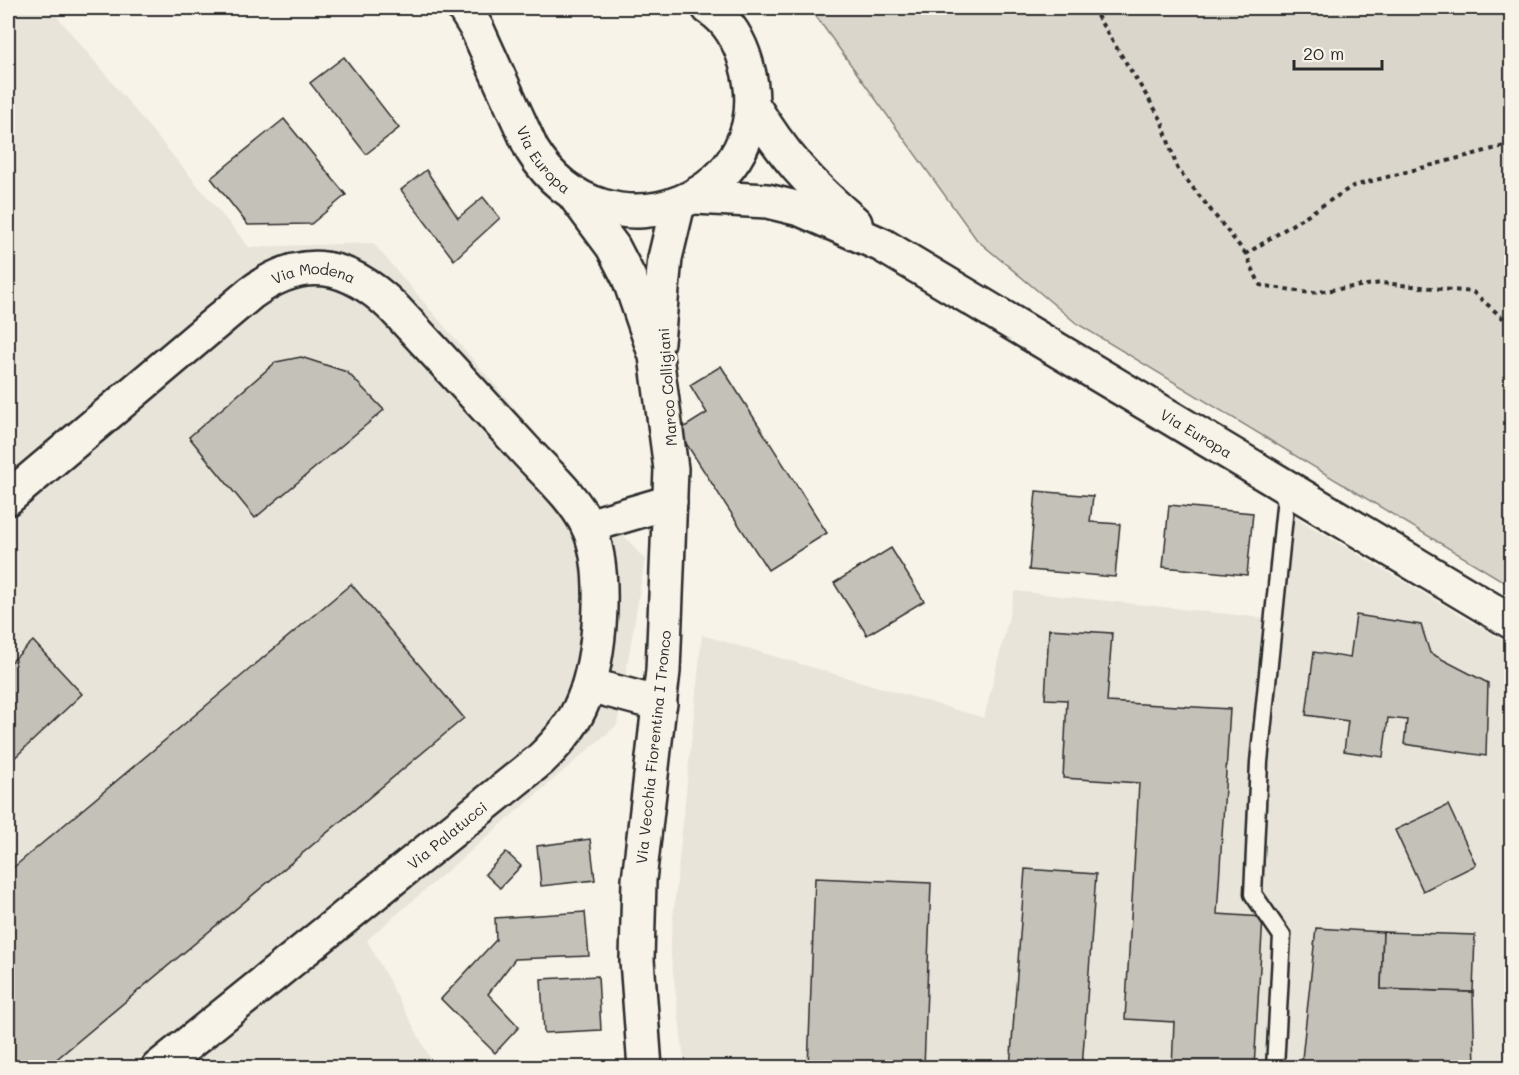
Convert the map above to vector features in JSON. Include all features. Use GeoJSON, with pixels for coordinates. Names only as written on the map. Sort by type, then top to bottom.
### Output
{"type":"FeatureCollection","features":[{"type":"Feature","properties":{"kind":"street","name":"Via Europa"},"geometry":{"type":"LineString","coordinates":[[464,8],[477,29],[532,150],[544,168],[574,196],[617,210],[641,212],[687,201],[767,201],[800,209],[882,245],[1512,622]]}},
{"type":"Feature","properties":{"kind":"street","name":"Via Europa"},"geometry":{"type":"LineString","coordinates":[[687,201],[728,167],[746,134],[752,104],[749,71],[742,50],[732,31],[709,8]]}},
{"type":"Feature","properties":{"kind":"street","name":"Via Europa"},"geometry":{"type":"LineString","coordinates":[[752,104],[778,146],[800,173],[882,245]]}},
{"type":"Feature","properties":{"kind":"street","name":"Via Vecchia Fiorentina I Tronco"},"geometry":{"type":"LineString","coordinates":[[574,196],[613,248],[629,278],[656,356],[669,444],[670,502],[660,704],[642,834],[639,880],[637,960],[645,1068]]}},
{"type":"Feature","properties":{"kind":"street","name":"Via Vecchia Fiorentina I Tronco"},"geometry":{"type":"LineString","coordinates":[[656,356],[665,258],[687,201]]}},
{"type":"Feature","properties":{"kind":"street","name":"Via Modena"},"geometry":{"type":"LineString","coordinates":[[8,498],[250,293],[280,274],[316,267],[350,275],[380,294],[553,480],[588,526]]}},
{"type":"Feature","properties":{"kind":"street"},"geometry":{"type":"LineString","coordinates":[[588,526],[670,502]]}},
{"type":"Feature","properties":{"kind":"street","name":"Via Palatucci"},"geometry":{"type":"LineString","coordinates":[[158,1068],[540,760],[572,722],[589,685],[595,654],[599,583],[596,555],[588,526]]}},
{"type":"Feature","properties":{"kind":"street"},"geometry":{"type":"LineString","coordinates":[[589,685],[660,704]]}},
{"type":"Feature","properties":{"kind":"lane"},"geometry":{"type":"LineString","coordinates":[[1275,1068],[1282,936],[1253,894],[1259,762],[1287,487]]}},
{"type":"Feature","properties":{"kind":"path"},"geometry":{"type":"LineString","coordinates":[[1092,8],[1161,119],[1177,168],[1246,255],[1260,285],[1310,293],[1381,283],[1473,292],[1512,326]]}},
{"type":"Feature","properties":{"kind":"path"},"geometry":{"type":"LineString","coordinates":[[1246,255],[1353,186],[1512,144]]}},
{"type":"Feature","properties":{"kind":"shaded area"},"geometry":{"type":"Polygon","coordinates":[[[8,8],[50,8],[249,247],[373,243],[645,560],[617,725],[367,940],[435,1067],[8,1067],[8,8]]]}},
{"type":"Feature","properties":{"kind":"shaded area"},"geometry":{"type":"Polygon","coordinates":[[[810,8],[1511,8],[1511,586],[1076,323],[977,240],[810,8]]]}},
{"type":"Feature","properties":{"kind":"shaded area"},"geometry":{"type":"Polygon","coordinates":[[[1278,507],[1511,645],[1511,1067],[685,1068],[670,948],[702,635],[984,718],[1015,591],[1265,618],[1278,507]]]}},
{"type":"Feature","properties":{"kind":"building"},"geometry":{"type":"Polygon","coordinates":[[[344,57],[399,128],[366,154],[310,83],[344,57]]]}},
{"type":"Feature","properties":{"kind":"building"},"geometry":{"type":"Polygon","coordinates":[[[284,119],[346,195],[311,224],[248,225],[211,178],[284,119]]]}},
{"type":"Feature","properties":{"kind":"building"},"geometry":{"type":"Polygon","coordinates":[[[426,170],[458,218],[483,197],[500,218],[454,260],[401,190],[426,170]]]}},
{"type":"Feature","properties":{"kind":"building"},"geometry":{"type":"Polygon","coordinates":[[[301,357],[347,372],[384,410],[255,518],[189,437],[276,362],[301,357]]]}},
{"type":"Feature","properties":{"kind":"building"},"geometry":{"type":"Polygon","coordinates":[[[721,366],[827,533],[768,570],[678,431],[707,413],[690,385],[721,366]]]}},
{"type":"Feature","properties":{"kind":"building"},"geometry":{"type":"Polygon","coordinates":[[[1036,491],[1093,496],[1090,522],[1120,524],[1115,577],[1029,570],[1036,491]]]}},
{"type":"Feature","properties":{"kind":"building"},"geometry":{"type":"Polygon","coordinates":[[[1169,505],[1253,513],[1247,575],[1163,567],[1169,505]]]}},
{"type":"Feature","properties":{"kind":"building"},"geometry":{"type":"Polygon","coordinates":[[[891,548],[924,601],[867,635],[834,583],[891,548]]]}},
{"type":"Feature","properties":{"kind":"building"},"geometry":{"type":"Polygon","coordinates":[[[351,584],[464,718],[46,1068],[8,1068],[8,872],[351,584]]]}},
{"type":"Feature","properties":{"kind":"building"},"geometry":{"type":"Polygon","coordinates":[[[1356,615],[1421,625],[1430,653],[1488,683],[1486,756],[1404,744],[1407,720],[1388,718],[1383,757],[1344,751],[1348,721],[1306,715],[1314,652],[1350,658],[1356,615]]]}},
{"type":"Feature","properties":{"kind":"building"},"geometry":{"type":"Polygon","coordinates":[[[1049,629],[1112,633],[1107,702],[1230,709],[1217,914],[1263,917],[1254,1068],[1172,1068],[1174,1022],[1125,1019],[1139,783],[1063,778],[1067,700],[1045,699],[1049,629]]]}},
{"type":"Feature","properties":{"kind":"building"},"geometry":{"type":"Polygon","coordinates":[[[33,641],[82,694],[8,764],[8,665],[33,641]]]}},
{"type":"Feature","properties":{"kind":"building"},"geometry":{"type":"Polygon","coordinates":[[[1448,805],[1476,865],[1423,891],[1395,830],[1448,805]]]}},
{"type":"Feature","properties":{"kind":"building"},"geometry":{"type":"Polygon","coordinates":[[[590,839],[595,880],[541,886],[537,846],[590,839]]]}},
{"type":"Feature","properties":{"kind":"building"},"geometry":{"type":"Polygon","coordinates":[[[506,852],[521,866],[500,888],[485,874],[506,852]]]}},
{"type":"Feature","properties":{"kind":"building"},"geometry":{"type":"Polygon","coordinates":[[[1025,869],[1096,874],[1082,1068],[1010,1068],[1025,869]]]}},
{"type":"Feature","properties":{"kind":"building"},"geometry":{"type":"Polygon","coordinates":[[[815,878],[931,883],[924,1068],[808,1068],[815,878]]]}},
{"type":"Feature","properties":{"kind":"building"},"geometry":{"type":"Polygon","coordinates":[[[585,912],[589,956],[515,959],[488,994],[519,1027],[495,1053],[441,999],[496,940],[495,918],[585,912]]]}},
{"type":"Feature","properties":{"kind":"building"},"geometry":{"type":"Polygon","coordinates":[[[1316,928],[1383,932],[1381,989],[1473,992],[1475,1068],[1301,1068],[1316,928]]]}},
{"type":"Feature","properties":{"kind":"building"},"geometry":{"type":"Polygon","coordinates":[[[1383,932],[1475,935],[1473,992],[1381,989],[1383,932]]]}},
{"type":"Feature","properties":{"kind":"building"},"geometry":{"type":"Polygon","coordinates":[[[598,976],[601,1030],[544,1033],[541,979],[598,976]]]}}]}
